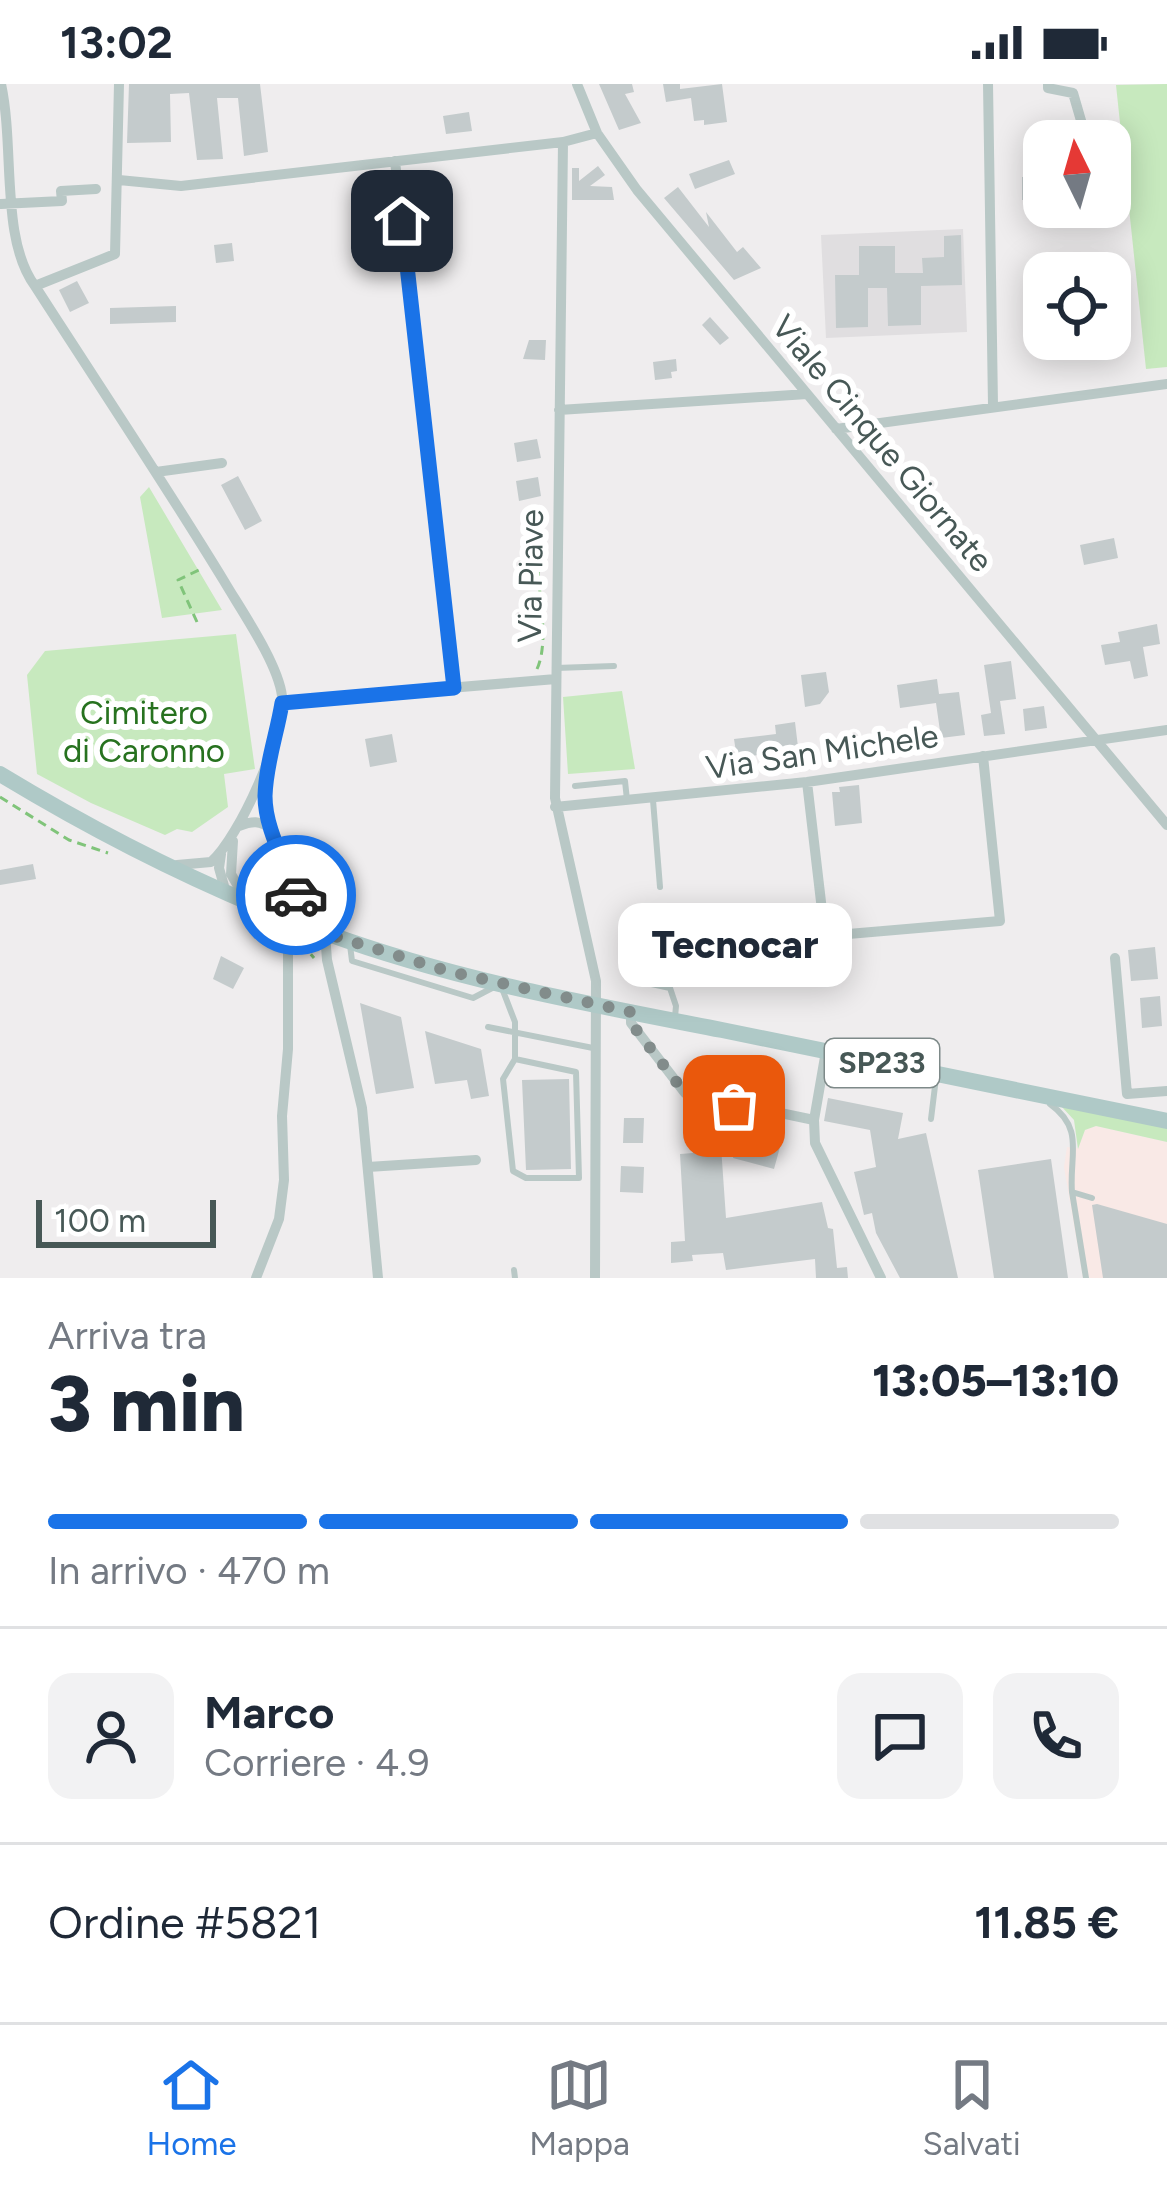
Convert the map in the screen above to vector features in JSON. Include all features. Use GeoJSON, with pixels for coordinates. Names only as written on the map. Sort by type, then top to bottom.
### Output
{"type":"FeatureCollection","features":[{"type":"Feature","properties":{"kind":"main road","name":"SP233"},"geometry":{"type":"LineString","coordinates":[[0,774],[92,830],[266,910],[288,925],[306,925],[499,984],[1167,1121]]}},
{"type":"Feature","properties":{"kind":"street"},"geometry":{"type":"LineString","coordinates":[[1,84],[1,204],[17,272],[35,286],[155,472],[248,622],[278,682],[282,703],[265,794],[271,829],[306,925]]}},
{"type":"Feature","properties":{"kind":"street"},"geometry":{"type":"LineString","coordinates":[[35,286],[115,254],[119,84]]}},
{"type":"Feature","properties":{"kind":"street","name":"Viale Cinque Giornate"},"geometry":{"type":"LineString","coordinates":[[577,84],[597,133],[637,190],[1167,825]]}},
{"type":"Feature","properties":{"kind":"street"},"geometry":{"type":"LineString","coordinates":[[988,84],[993,406]]}},
{"type":"Feature","properties":{"kind":"street"},"geometry":{"type":"LineString","coordinates":[[1048,84],[1048,88],[1073,93],[1081,120]]}},
{"type":"Feature","properties":{"kind":"street"},"geometry":{"type":"LineString","coordinates":[[119,179],[181,186],[563,142],[597,133]]}},
{"type":"Feature","properties":{"kind":"street","name":"Via Piave"},"geometry":{"type":"LineString","coordinates":[[563,142],[555,807],[596,981],[595,1278]]}},
{"type":"Feature","properties":{"kind":"street"},"geometry":{"type":"LineString","coordinates":[[395,161],[454,688]]}},
{"type":"Feature","properties":{"kind":"street"},"geometry":{"type":"LineString","coordinates":[[1,204],[62,201],[61,191],[96,189]]}},
{"type":"Feature","properties":{"kind":"street"},"geometry":{"type":"LineString","coordinates":[[836,429],[1167,384]]}},
{"type":"Feature","properties":{"kind":"street"},"geometry":{"type":"LineString","coordinates":[[560,410],[807,394]]}},
{"type":"Feature","properties":{"kind":"street"},"geometry":{"type":"LineString","coordinates":[[155,472],[222,463]]}},
{"type":"Feature","properties":{"kind":"street"},"geometry":{"type":"LineString","coordinates":[[282,703],[556,674]]}},
{"type":"Feature","properties":{"kind":"street","name":"Via San Michele"},"geometry":{"type":"LineString","coordinates":[[555,807],[807,782],[1167,730]]}},
{"type":"Feature","properties":{"kind":"street"},"geometry":{"type":"LineString","coordinates":[[161,864],[211,862],[223,851],[236,832],[272,742]]}},
{"type":"Feature","properties":{"kind":"street"},"geometry":{"type":"LineString","coordinates":[[807,782],[825,936],[1000,921],[983,756]]}},
{"type":"Feature","properties":{"kind":"street"},"geometry":{"type":"LineString","coordinates":[[248,902],[231,874],[236,832],[250,821],[271,829]]}},
{"type":"Feature","properties":{"kind":"street"},"geometry":{"type":"LineString","coordinates":[[223,851],[219,868],[226,893]]}},
{"type":"Feature","properties":{"kind":"street"},"geometry":{"type":"LineString","coordinates":[[266,910],[280,892],[283,860]]}},
{"type":"Feature","properties":{"kind":"street"},"geometry":{"type":"LineString","coordinates":[[256,1278],[279,1219],[284,1180],[288,925]]}},
{"type":"Feature","properties":{"kind":"street"},"geometry":{"type":"LineString","coordinates":[[325,933],[362,1108],[378,1278]]}},
{"type":"Feature","properties":{"kind":"street"},"geometry":{"type":"LineString","coordinates":[[1115,958],[1127,1094],[1167,1090]]}},
{"type":"Feature","properties":{"kind":"street"},"geometry":{"type":"LineString","coordinates":[[631,1012],[631,1023],[685,1093],[814,1120]]}},
{"type":"Feature","properties":{"kind":"street"},"geometry":{"type":"LineString","coordinates":[[826,1051],[814,1120],[815,1143],[881,1278]]}},
{"type":"Feature","properties":{"kind":"street"},"geometry":{"type":"LineString","coordinates":[[368,1167],[476,1160]]}},
{"type":"Feature","properties":{"kind":"lane"},"geometry":{"type":"LineString","coordinates":[[373,174],[390,261]]}},
{"type":"Feature","properties":{"kind":"lane"},"geometry":{"type":"LineString","coordinates":[[382,224],[402,221]]}},
{"type":"Feature","properties":{"kind":"lane"},"geometry":{"type":"LineString","coordinates":[[556,674],[614,666]]}},
{"type":"Feature","properties":{"kind":"lane"},"geometry":{"type":"LineString","coordinates":[[575,786],[625,781],[627,802]]}},
{"type":"Feature","properties":{"kind":"lane"},"geometry":{"type":"LineString","coordinates":[[653,800],[660,887]]}},
{"type":"Feature","properties":{"kind":"lane"},"geometry":{"type":"LineString","coordinates":[[633,980],[670,988],[675,1021]]}},
{"type":"Feature","properties":{"kind":"lane"},"geometry":{"type":"LineString","coordinates":[[499,984],[514,1010],[515,1059],[503,1078],[512,1171],[526,1178],[579,1178],[576,1072],[515,1059]]}},
{"type":"Feature","properties":{"kind":"lane"},"geometry":{"type":"LineString","coordinates":[[488,1028],[593,1048]]}},
{"type":"Feature","properties":{"kind":"lane"},"geometry":{"type":"LineString","coordinates":[[931,1119],[937,1074]]}},
{"type":"Feature","properties":{"kind":"lane"},"geometry":{"type":"LineString","coordinates":[[1038,1095],[1070,1122],[1072,1192],[1086,1278]]}},
{"type":"Feature","properties":{"kind":"lane"},"geometry":{"type":"LineString","coordinates":[[1072,1192],[1092,1198]]}},
{"type":"Feature","properties":{"kind":"path"},"geometry":{"type":"LineString","coordinates":[[518,670],[540,668],[541,528],[558,515]]}},
{"type":"Feature","properties":{"kind":"path"},"geometry":{"type":"LineString","coordinates":[[197,622],[178,580],[204,567]]}},
{"type":"Feature","properties":{"kind":"path"},"geometry":{"type":"LineString","coordinates":[[0,797],[69,840],[123,858]]}},
{"type":"Feature","properties":{"kind":"path"},"geometry":{"type":"LineString","coordinates":[[288,925],[315,960]]}},
{"type":"Feature","properties":{"kind":"shaded area"},"geometry":{"type":"Polygon","coordinates":[[[963,229],[967,332],[826,338],[821,235],[963,229]]]}},
{"type":"Feature","properties":{"kind":"shaded area"},"geometry":{"type":"Polygon","coordinates":[[[1096,1126],[1167,1142],[1167,1278],[1083,1278],[1064,1167],[1067,1147],[1078,1148],[1085,1130],[1096,1126]]]}},
{"type":"Feature","properties":{"kind":"green space"},"geometry":{"type":"Polygon","coordinates":[[[1167,84],[1167,367],[1146,369],[1131,227],[1131,120],[1120,120],[1116,85],[1167,84]]]}},
{"type":"Feature","properties":{"kind":"green space"},"geometry":{"type":"Polygon","coordinates":[[[149,487],[222,610],[162,618],[140,497],[149,487]]]}},
{"type":"Feature","properties":{"kind":"green space","name":"Cimitero di Caronno"},"geometry":{"type":"Polygon","coordinates":[[[236,634],[255,769],[224,774],[228,807],[192,832],[177,829],[165,835],[37,774],[27,675],[45,651],[236,634]]]}},
{"type":"Feature","properties":{"kind":"green space"},"geometry":{"type":"Polygon","coordinates":[[[622,691],[635,769],[568,774],[563,697],[622,691]]]}},
{"type":"Feature","properties":{"kind":"green space"},"geometry":{"type":"Polygon","coordinates":[[[1061,1106],[1167,1127],[1167,1142],[1096,1126],[1085,1130],[1078,1149],[1074,1120],[1061,1106]]]}},
{"type":"Feature","properties":{"kind":"building"},"geometry":{"type":"Polygon","coordinates":[[[129,84],[260,84],[268,152],[244,156],[238,98],[217,98],[223,159],[197,160],[189,93],[170,94],[171,142],[127,143],[129,84]]]}},
{"type":"Feature","properties":{"kind":"building"},"geometry":{"type":"Polygon","coordinates":[[[599,84],[632,84],[634,92],[625,94],[641,123],[619,130],[599,84]]]}},
{"type":"Feature","properties":{"kind":"building"},"geometry":{"type":"Polygon","coordinates":[[[663,84],[680,84],[680,89],[722,84],[727,122],[704,125],[704,120],[694,121],[691,98],[666,102],[663,84]]]}},
{"type":"Feature","properties":{"kind":"building"},"geometry":{"type":"Polygon","coordinates":[[[469,112],[472,131],[446,134],[443,116],[469,112]]]}},
{"type":"Feature","properties":{"kind":"building"},"geometry":{"type":"Polygon","coordinates":[[[729,160],[735,174],[695,189],[689,174],[729,160]]]}},
{"type":"Feature","properties":{"kind":"building"},"geometry":{"type":"Polygon","coordinates":[[[598,166],[605,175],[590,186],[612,187],[614,200],[572,200],[572,168],[579,168],[579,181],[598,166]]]}},
{"type":"Feature","properties":{"kind":"building"},"geometry":{"type":"Polygon","coordinates":[[[678,187],[709,227],[706,212],[737,252],[743,247],[761,268],[734,280],[664,198],[678,187]]]}},
{"type":"Feature","properties":{"kind":"building"},"geometry":{"type":"Polygon","coordinates":[[[961,235],[962,285],[921,286],[921,325],[888,326],[887,288],[868,288],[868,327],[836,328],[835,275],[859,275],[859,246],[895,246],[895,273],[923,273],[922,258],[944,257],[944,236],[961,235]]]}},
{"type":"Feature","properties":{"kind":"building"},"geometry":{"type":"Polygon","coordinates":[[[232,243],[234,261],[216,263],[214,245],[232,243]]]}},
{"type":"Feature","properties":{"kind":"building"},"geometry":{"type":"Polygon","coordinates":[[[77,281],[89,303],[70,312],[59,290],[77,281]]]}},
{"type":"Feature","properties":{"kind":"building"},"geometry":{"type":"Polygon","coordinates":[[[176,306],[176,322],[110,324],[110,308],[176,306]]]}},
{"type":"Feature","properties":{"kind":"building"},"geometry":{"type":"Polygon","coordinates":[[[710,317],[729,338],[720,345],[702,325],[710,317]]]}},
{"type":"Feature","properties":{"kind":"building"},"geometry":{"type":"Polygon","coordinates":[[[529,340],[546,340],[545,360],[523,359],[529,340]]]}},
{"type":"Feature","properties":{"kind":"building"},"geometry":{"type":"Polygon","coordinates":[[[676,359],[672,378],[655,380],[653,362],[676,359]]]}},
{"type":"Feature","properties":{"kind":"building"},"geometry":{"type":"Polygon","coordinates":[[[537,439],[541,458],[517,462],[514,443],[537,439]]]}},
{"type":"Feature","properties":{"kind":"building"},"geometry":{"type":"Polygon","coordinates":[[[238,476],[262,521],[245,530],[221,485],[238,476]]]}},
{"type":"Feature","properties":{"kind":"building"},"geometry":{"type":"Polygon","coordinates":[[[538,477],[541,496],[519,501],[516,481],[538,477]]]}},
{"type":"Feature","properties":{"kind":"building"},"geometry":{"type":"Polygon","coordinates":[[[1114,538],[1118,558],[1084,565],[1080,545],[1114,538]]]}},
{"type":"Feature","properties":{"kind":"building"},"geometry":{"type":"Polygon","coordinates":[[[1157,624],[1160,644],[1143,647],[1148,676],[1134,679],[1130,661],[1105,665],[1101,645],[1120,642],[1118,632],[1157,624]]]}},
{"type":"Feature","properties":{"kind":"building"},"geometry":{"type":"Polygon","coordinates":[[[1011,661],[1016,699],[1000,701],[1005,734],[984,736],[981,715],[991,713],[984,665],[1011,661]]]}},
{"type":"Feature","properties":{"kind":"building"},"geometry":{"type":"Polygon","coordinates":[[[826,672],[829,692],[820,704],[805,707],[801,675],[826,672]]]}},
{"type":"Feature","properties":{"kind":"building"},"geometry":{"type":"Polygon","coordinates":[[[937,679],[939,694],[959,692],[965,735],[941,738],[936,703],[900,708],[897,685],[937,679]]]}},
{"type":"Feature","properties":{"kind":"building"},"geometry":{"type":"Polygon","coordinates":[[[1044,706],[1047,728],[1025,731],[1023,709],[1044,706]]]}},
{"type":"Feature","properties":{"kind":"building"},"geometry":{"type":"Polygon","coordinates":[[[795,722],[798,747],[737,759],[734,739],[776,734],[775,725],[795,722]]]}},
{"type":"Feature","properties":{"kind":"building"},"geometry":{"type":"Polygon","coordinates":[[[392,734],[397,762],[370,767],[365,739],[392,734]]]}},
{"type":"Feature","properties":{"kind":"building"},"geometry":{"type":"Polygon","coordinates":[[[859,785],[862,823],[835,826],[832,792],[859,785]]]}},
{"type":"Feature","properties":{"kind":"building"},"geometry":{"type":"Polygon","coordinates":[[[33,864],[36,879],[0,885],[0,870],[33,864]]]}},
{"type":"Feature","properties":{"kind":"building"},"geometry":{"type":"Polygon","coordinates":[[[1155,947],[1158,979],[1131,981],[1128,950],[1155,947]]]}},
{"type":"Feature","properties":{"kind":"building"},"geometry":{"type":"Polygon","coordinates":[[[221,956],[244,968],[233,989],[213,979],[221,956]]]}},
{"type":"Feature","properties":{"kind":"building"},"geometry":{"type":"Polygon","coordinates":[[[1160,996],[1162,1026],[1142,1028],[1140,998],[1160,996]]]}},
{"type":"Feature","properties":{"kind":"building"},"geometry":{"type":"Polygon","coordinates":[[[360,1003],[401,1017],[414,1088],[376,1094],[360,1003]]]}},
{"type":"Feature","properties":{"kind":"building"},"geometry":{"type":"Polygon","coordinates":[[[425,1031],[481,1049],[489,1096],[471,1099],[467,1080],[435,1084],[425,1031]]]}},
{"type":"Feature","properties":{"kind":"building"},"geometry":{"type":"Polygon","coordinates":[[[693,1071],[724,1084],[721,1091],[691,1084],[693,1071]]]}},
{"type":"Feature","properties":{"kind":"building"},"geometry":{"type":"Polygon","coordinates":[[[569,1079],[571,1169],[526,1170],[522,1080],[569,1079]]]}},
{"type":"Feature","properties":{"kind":"building"},"geometry":{"type":"Polygon","coordinates":[[[828,1098],[903,1113],[898,1139],[926,1133],[958,1278],[900,1278],[876,1233],[872,1213],[864,1215],[854,1172],[876,1167],[870,1130],[824,1121],[828,1098]]]}},
{"type":"Feature","properties":{"kind":"building"},"geometry":{"type":"Polygon","coordinates":[[[624,1118],[644,1118],[643,1143],[623,1143],[624,1118]]]}},
{"type":"Feature","properties":{"kind":"building"},"geometry":{"type":"Polygon","coordinates":[[[720,1132],[726,1218],[822,1202],[828,1228],[833,1229],[837,1268],[847,1267],[848,1278],[816,1278],[815,1259],[726,1270],[723,1253],[692,1255],[693,1261],[671,1263],[671,1242],[685,1241],[680,1154],[693,1153],[692,1135],[720,1132]]]}},
{"type":"Feature","properties":{"kind":"building"},"geometry":{"type":"Polygon","coordinates":[[[739,1135],[780,1147],[774,1169],[733,1158],[739,1135]]]}},
{"type":"Feature","properties":{"kind":"building"},"geometry":{"type":"Polygon","coordinates":[[[1051,1159],[1068,1278],[994,1278],[978,1170],[1051,1159]]]}},
{"type":"Feature","properties":{"kind":"building"},"geometry":{"type":"Polygon","coordinates":[[[621,1166],[644,1167],[643,1193],[620,1192],[621,1166]]]}},
{"type":"Feature","properties":{"kind":"building"},"geometry":{"type":"Polygon","coordinates":[[[1092,1205],[1167,1224],[1167,1278],[1103,1278],[1092,1205]]]}},
{"type":"Feature","properties":{"kind":"way so far"},"geometry":{"type":"LineString","coordinates":[[296,895],[306,925],[325,933],[447,971],[631,1012],[631,1023],[685,1093],[734,1106]]}},
{"type":"Feature","properties":{"kind":"place","name":"Tecnocar"},"geometry":{"type":"Point","coordinates":[734,1106]}},
{"type":"Feature","properties":{"kind":"route"},"geometry":{"type":"LineString","coordinates":[[296,895],[266,809],[272,742],[282,703],[454,688],[402,221]]}}]}
